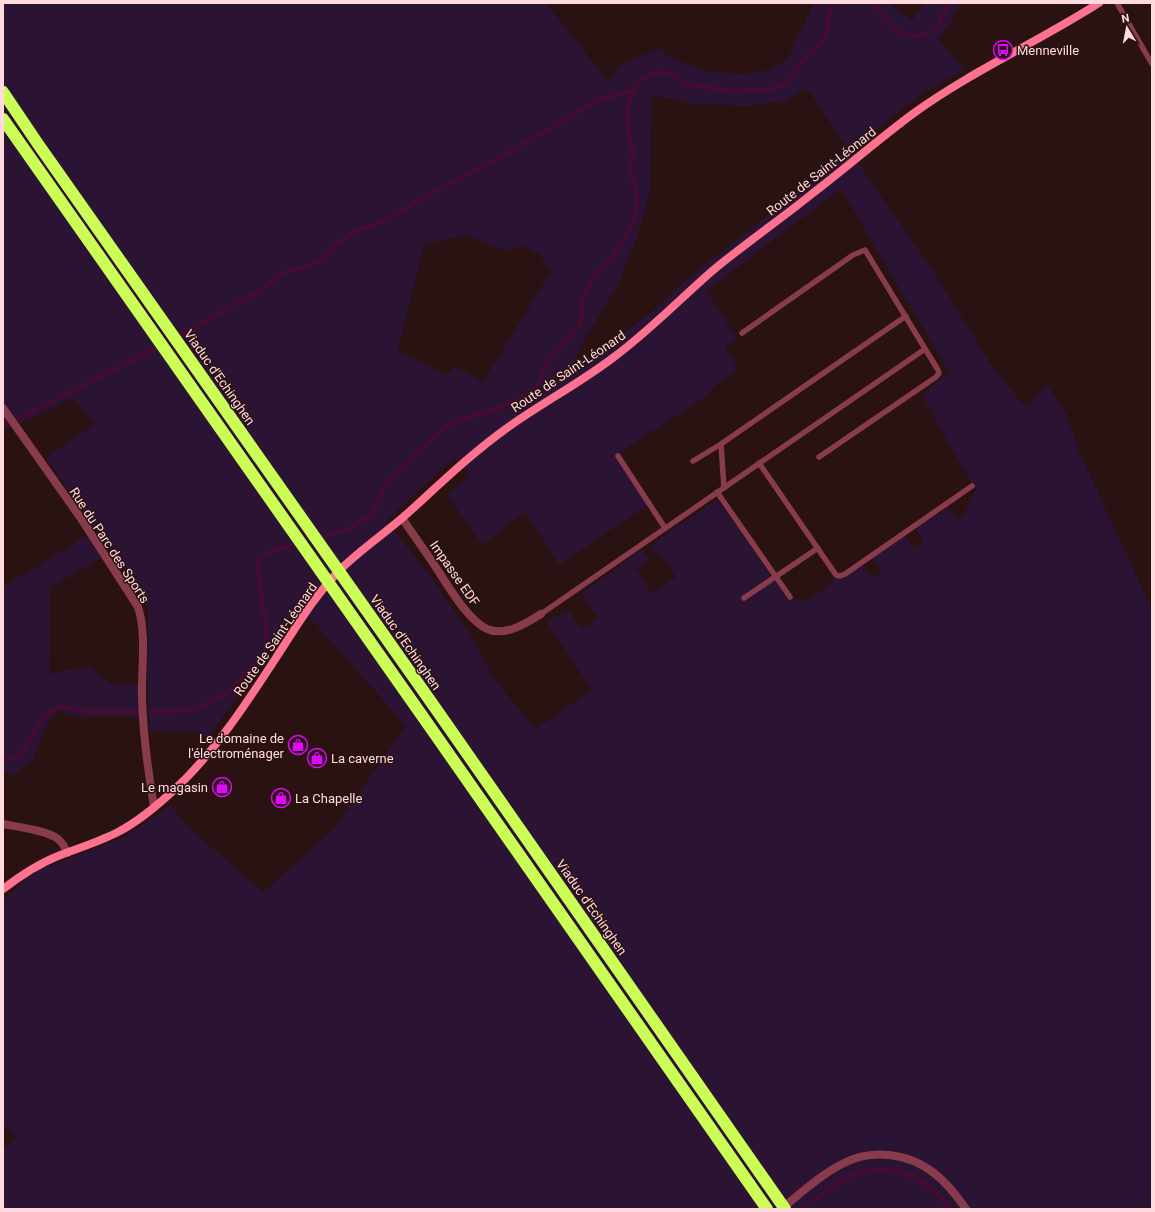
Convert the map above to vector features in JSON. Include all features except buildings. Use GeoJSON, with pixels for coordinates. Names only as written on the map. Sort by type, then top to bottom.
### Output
{"type":"FeatureCollection","features":[{"type":"Feature","properties":{"kind":"highway","name":"Viaduc d'Echinghen"},"geometry":{"type":"LineString","coordinates":[[3,92],[785,1209]]}},
{"type":"Feature","properties":{"kind":"highway"},"geometry":{"type":"LineString","coordinates":[[3,119],[767,1209]]}},
{"type":"Feature","properties":{"kind":"street","name":"Route de Saint-Léonard"},"geometry":{"type":"LineString","coordinates":[[3,889],[27,872],[67,852],[99,841],[118,832],[145,815],[176,789],[203,760],[225,732],[256,688],[301,618],[331,580],[348,563],[402,518],[494,437],[615,356],[640,336],[715,269],[932,100],[1098,3]]}},
{"type":"Feature","properties":{"kind":"street","name":"Rue du Parc des Sports"},"geometry":{"type":"LineString","coordinates":[[5,411],[82,520],[138,607],[142,630],[142,699],[144,726],[154,807]]}},
{"type":"Feature","properties":{"kind":"street","name":"Impasse EDF"},"geometry":{"type":"LineString","coordinates":[[402,518],[459,602],[474,620],[488,629],[499,631],[524,625],[541,614]]}},
{"type":"Feature","properties":{"kind":"street"},"geometry":{"type":"LineString","coordinates":[[3,824],[30,829],[50,835],[62,842],[67,852]]}},
{"type":"Feature","properties":{"kind":"street"},"geometry":{"type":"LineString","coordinates":[[781,1209],[842,1164],[852,1159],[876,1154],[889,1155],[913,1161],[933,1172],[950,1188],[966,1209]]}},
{"type":"Feature","properties":{"kind":"lane"},"geometry":{"type":"LineString","coordinates":[[1117,3],[1152,64]]}},
{"type":"Feature","properties":{"kind":"lane"},"geometry":{"type":"LineString","coordinates":[[742,333],[853,255],[865,250],[939,373],[936,377],[819,457]]}},
{"type":"Feature","properties":{"kind":"lane"},"geometry":{"type":"LineString","coordinates":[[694,461],[721,444],[906,316]]}},
{"type":"Feature","properties":{"kind":"lane"},"geometry":{"type":"LineString","coordinates":[[541,614],[925,348]]}},
{"type":"Feature","properties":{"kind":"lane"},"geometry":{"type":"LineString","coordinates":[[721,444],[724,488]]}},
{"type":"Feature","properties":{"kind":"lane"},"geometry":{"type":"LineString","coordinates":[[618,456],[666,528]]}},
{"type":"Feature","properties":{"kind":"lane"},"geometry":{"type":"LineString","coordinates":[[759,463],[836,575],[840,576],[972,486]]}},
{"type":"Feature","properties":{"kind":"lane"},"geometry":{"type":"LineString","coordinates":[[718,492],[790,597]]}},
{"type":"Feature","properties":{"kind":"lane"},"geometry":{"type":"LineString","coordinates":[[744,598],[818,548]]}},
{"type":"Feature","properties":{"kind":"shaded area"},"geometry":{"type":"Polygon","coordinates":[[[3,3],[546,3],[608,81],[618,66],[659,48],[667,56],[706,71],[741,74],[770,70],[788,58],[814,3],[889,3],[912,21],[924,3],[962,3],[951,22],[938,39],[965,69],[918,96],[850,151],[933,271],[992,366],[1027,409],[1047,384],[1067,415],[1078,449],[1152,609],[1152,1209],[3,1209],[3,1148],[18,1139],[3,1123],[3,900],[38,870],[123,838],[171,805],[188,827],[263,892],[334,829],[406,726],[315,623],[296,608],[271,645],[267,658],[206,739],[195,731],[149,731],[147,669],[148,608],[46,458],[95,424],[73,398],[3,431],[3,3]],[[807,88],[783,101],[746,106],[695,104],[652,95],[650,192],[637,237],[620,281],[585,339],[569,373],[649,314],[692,275],[849,151],[807,88]],[[841,189],[706,291],[737,338],[725,348],[739,369],[712,388],[709,394],[615,456],[648,505],[559,565],[525,512],[482,545],[447,494],[470,475],[454,458],[386,521],[432,578],[470,634],[495,680],[536,729],[592,690],[546,621],[570,612],[581,629],[598,618],[583,597],[585,591],[640,551],[644,552],[649,559],[636,569],[651,593],[676,577],[660,554],[657,555],[650,546],[713,502],[719,502],[788,599],[808,600],[829,586],[835,578],[841,579],[863,564],[872,578],[881,572],[871,558],[905,535],[915,548],[923,543],[915,528],[948,508],[957,518],[962,518],[976,489],[923,398],[925,392],[949,372],[841,189]],[[466,235],[425,244],[397,351],[447,376],[454,366],[483,382],[551,271],[539,254],[523,245],[505,251],[466,235]]]}},
{"type":"Feature","properties":{"kind":"shaded area"},"geometry":{"type":"Polygon","coordinates":[[[86,536],[101,558],[51,587],[49,674],[89,666],[111,684],[140,685],[141,717],[76,717],[58,710],[50,720],[34,755],[35,759],[14,774],[3,773],[3,586],[86,536]]]}},
{"type":"Feature","properties":{"kind":"waterway"},"geometry":{"type":"LineString","coordinates":[[319,538],[350,528],[368,517],[375,509],[386,484],[439,432],[460,420],[513,402],[528,394],[538,385],[547,363],[580,324],[582,318],[581,301],[593,278],[610,260],[625,238],[633,220],[638,200],[630,169],[633,154],[627,120],[628,104],[639,81],[653,73],[664,72],[672,74],[683,84],[733,91],[771,89],[784,84],[809,53],[822,43],[826,35],[828,17],[833,3]]}},
{"type":"Feature","properties":{"kind":"waterway"},"geometry":{"type":"LineString","coordinates":[[873,3],[894,28],[911,36],[923,35],[933,30],[943,15],[947,3]]}},
{"type":"Feature","properties":{"kind":"waterway"},"geometry":{"type":"LineString","coordinates":[[3,426],[137,358],[258,292],[271,283],[278,275],[316,263],[336,244],[353,233],[383,222],[416,202],[517,148],[600,99],[633,91]]}},
{"type":"Feature","properties":{"kind":"waterway"},"geometry":{"type":"LineString","coordinates":[[150,712],[192,710],[226,694],[247,673],[266,651],[265,619],[257,564],[263,555],[273,550],[298,544]]}},
{"type":"Feature","properties":{"kind":"waterway"},"geometry":{"type":"LineString","coordinates":[[3,759],[10,759],[21,752],[46,715],[63,706],[72,709],[90,711],[136,711]]}},
{"type":"Feature","properties":{"kind":"waterway"},"geometry":{"type":"LineString","coordinates":[[813,1201],[847,1178],[876,1170],[904,1174],[917,1180],[940,1197],[950,1209]]}},
{"type":"Feature","properties":{"kind":"place","name":"Menneville"},"geometry":{"type":"Point","coordinates":[1003,50]}},
{"type":"Feature","properties":{"kind":"place","name":"Le domaine de l'électroménager"},"geometry":{"type":"Point","coordinates":[298,745]}},
{"type":"Feature","properties":{"kind":"place","name":"La caverne"},"geometry":{"type":"Point","coordinates":[317,758]}},
{"type":"Feature","properties":{"kind":"place","name":"Le magasin"},"geometry":{"type":"Point","coordinates":[222,787]}},
{"type":"Feature","properties":{"kind":"place","name":"La Chapelle"},"geometry":{"type":"Point","coordinates":[281,798]}}]}
